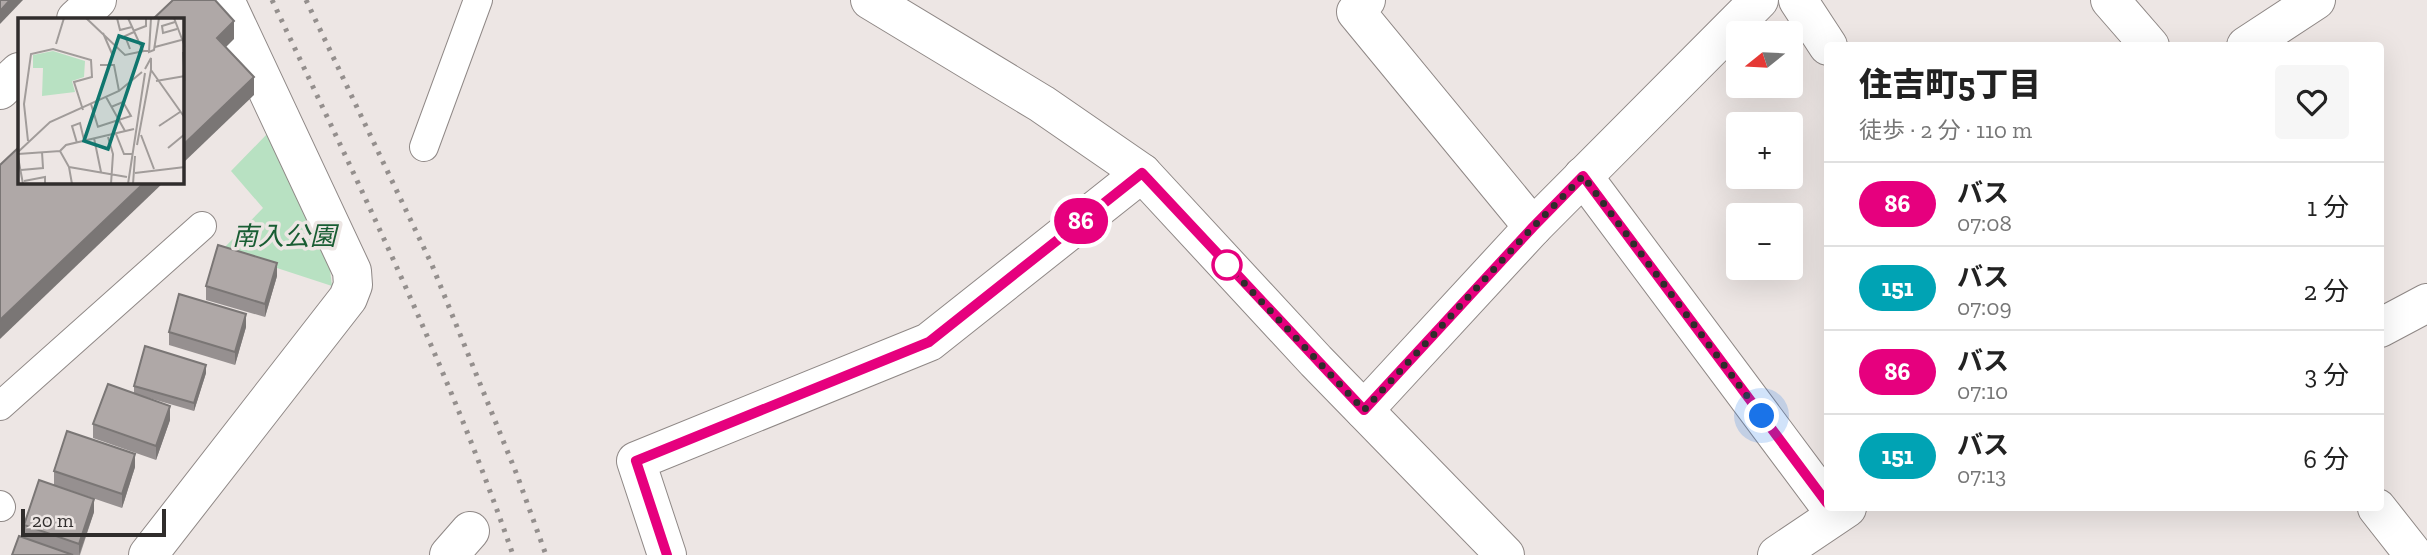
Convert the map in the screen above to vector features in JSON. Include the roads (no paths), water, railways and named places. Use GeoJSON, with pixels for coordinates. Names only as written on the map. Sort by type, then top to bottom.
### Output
{"type":"FeatureCollection","features":[{"type":"Feature","properties":{"kind":"street"},"geometry":{"type":"LineString","coordinates":[[77,18],[97,0]]}},
{"type":"Feature","properties":{"kind":"street"},"geometry":{"type":"LineString","coordinates":[[148,555],[348,298],[353,285],[352,271],[225,0]]}},
{"type":"Feature","properties":{"kind":"street"},"geometry":{"type":"LineString","coordinates":[[870,0],[1042,104],[1142,173],[1364,410],[1505,555]]}},
{"type":"Feature","properties":{"kind":"street"},"geometry":{"type":"LineString","coordinates":[[1366,0],[1356,12],[1533,227]]}},
{"type":"Feature","properties":{"kind":"street"},"geometry":{"type":"LineString","coordinates":[[1364,410],[1533,227],[1759,0]]}},
{"type":"Feature","properties":{"kind":"street"},"geometry":{"type":"LineString","coordinates":[[1798,0],[1825,42]]}},
{"type":"Feature","properties":{"kind":"street"},"geometry":{"type":"LineString","coordinates":[[2109,0],[2146,42]]}},
{"type":"Feature","properties":{"kind":"street"},"geometry":{"type":"LineString","coordinates":[[2252,42],[2316,0]]}},
{"type":"Feature","properties":{"kind":"street"},"geometry":{"type":"LineString","coordinates":[[0,90],[18,73]]}},
{"type":"Feature","properties":{"kind":"street"},"geometry":{"type":"LineString","coordinates":[[667,555],[636,461],[929,342],[1142,173]]}},
{"type":"Feature","properties":{"kind":"street"},"geometry":{"type":"LineString","coordinates":[[1583,176],[1824,494]]}},
{"type":"Feature","properties":{"kind":"street"},"geometry":{"type":"LineString","coordinates":[[2384,326],[2427,303]]}},
{"type":"Feature","properties":{"kind":"street"},"geometry":{"type":"LineString","coordinates":[[1776,555],[1831,511]]}},
{"type":"Feature","properties":{"kind":"street"},"geometry":{"type":"LineString","coordinates":[[2379,511],[2414,555]]}},
{"type":"Feature","properties":{"kind":"lane"},"geometry":{"type":"LineString","coordinates":[[424,147],[478,0]]}},
{"type":"Feature","properties":{"kind":"lane"},"geometry":{"type":"LineString","coordinates":[[0,405],[202,226]]}},
{"type":"Feature","properties":{"kind":"railway"},"geometry":{"type":"LineString","coordinates":[[272,0],[369,206],[460,413],[513,555]]}},
{"type":"Feature","properties":{"kind":"railway"},"geometry":{"type":"LineString","coordinates":[[306,0],[432,265],[517,475],[546,555]]}},
{"type":"Feature","properties":{"kind":"park label","name":"南入公園"},"geometry":{"type":"Point","coordinates":[284,236]}}]}
